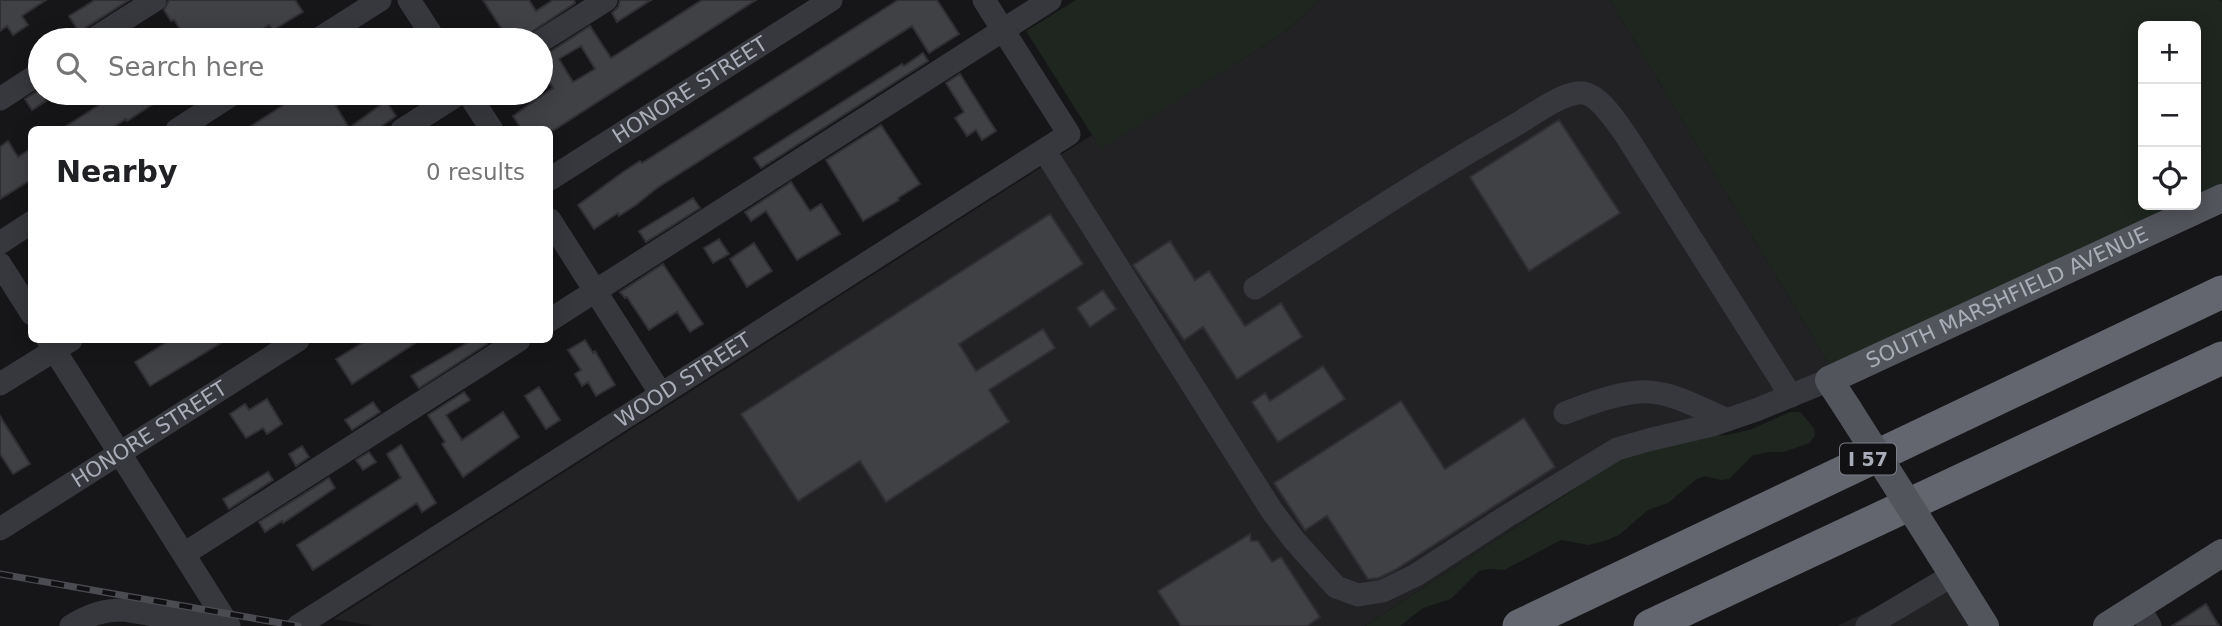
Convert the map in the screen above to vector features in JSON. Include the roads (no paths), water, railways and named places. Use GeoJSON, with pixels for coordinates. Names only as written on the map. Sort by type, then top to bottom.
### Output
{"type":"FeatureCollection","features":[{"type":"Feature","properties":{"kind":"highway","name":"I 57"},"geometry":{"type":"LineString","coordinates":[[1519,626],[2220,292]]}},
{"type":"Feature","properties":{"kind":"highway"},"geometry":{"type":"LineString","coordinates":[[1650,626],[2222,358]]}},
{"type":"Feature","properties":{"kind":"main road","name":"SOUTH MARSHFIELD AVENUE"},"geometry":{"type":"LineString","coordinates":[[1829,380],[2222,198]]}},
{"type":"Feature","properties":{"kind":"main road"},"geometry":{"type":"LineString","coordinates":[[1829,380],[1985,626]]}},
{"type":"Feature","properties":{"kind":"main road"},"geometry":{"type":"LineString","coordinates":[[2107,626],[2144,616],[2222,553]]}},
{"type":"Feature","properties":{"kind":"street"},"geometry":{"type":"LineString","coordinates":[[111,28],[155,0]]}},
{"type":"Feature","properties":{"kind":"street"},"geometry":{"type":"LineString","coordinates":[[336,28],[380,0]]}},
{"type":"Feature","properties":{"kind":"street"},"geometry":{"type":"LineString","coordinates":[[409,0],[427,28]]}},
{"type":"Feature","properties":{"kind":"street"},"geometry":{"type":"LineString","coordinates":[[553,33],[606,0]]}},
{"type":"Feature","properties":{"kind":"street","name":"HONORE STREET"},"geometry":{"type":"LineString","coordinates":[[553,177],[831,0]]}},
{"type":"Feature","properties":{"kind":"street"},"geometry":{"type":"LineString","coordinates":[[984,0],[1003,30]]}},
{"type":"Feature","properties":{"kind":"street"},"geometry":{"type":"LineString","coordinates":[[553,318],[1050,0]]}},
{"type":"Feature","properties":{"kind":"street","name":"WOOD STREET"},"geometry":{"type":"LineString","coordinates":[[298,626],[1069,134],[1003,30]]}},
{"type":"Feature","properties":{"kind":"street"},"geometry":{"type":"LineString","coordinates":[[0,99],[28,81]]}},
{"type":"Feature","properties":{"kind":"street"},"geometry":{"type":"LineString","coordinates":[[1255,288],[1469,151],[1559,100],[1579,92],[1591,96],[1603,105],[1628,137],[1791,396]]}},
{"type":"Feature","properties":{"kind":"street"},"geometry":{"type":"LineString","coordinates":[[183,126],[216,105]]}},
{"type":"Feature","properties":{"kind":"street"},"geometry":{"type":"LineString","coordinates":[[408,126],[441,105]]}},
{"type":"Feature","properties":{"kind":"street"},"geometry":{"type":"LineString","coordinates":[[476,105],[489,126]]}},
{"type":"Feature","properties":{"kind":"street"},"geometry":{"type":"LineString","coordinates":[[1044,150],[1272,511],[1336,587],[1358,596],[1383,591],[1416,575],[1617,449],[1727,420],[1829,380]]}},
{"type":"Feature","properties":{"kind":"street"},"geometry":{"type":"LineString","coordinates":[[0,243],[28,225]]}},
{"type":"Feature","properties":{"kind":"street"},"geometry":{"type":"LineString","coordinates":[[553,225],[661,394]]}},
{"type":"Feature","properties":{"kind":"street"},"geometry":{"type":"LineString","coordinates":[[0,264],[28,308]]}},
{"type":"Feature","properties":{"kind":"street"},"geometry":{"type":"LineString","coordinates":[[0,384],[58,343],[120,453],[229,626]]}},
{"type":"Feature","properties":{"kind":"street","name":"HONORE STREET"},"geometry":{"type":"LineString","coordinates":[[0,529],[293,343]]}},
{"type":"Feature","properties":{"kind":"street"},"geometry":{"type":"LineString","coordinates":[[184,554],[514,343]]}},
{"type":"Feature","properties":{"kind":"street"},"geometry":{"type":"LineString","coordinates":[[1566,413],[1599,401],[1640,392],[1674,397],[1727,420]]}},
{"type":"Feature","properties":{"kind":"street"},"geometry":{"type":"LineString","coordinates":[[1867,626],[1947,565]]}},
{"type":"Feature","properties":{"kind":"street"},"geometry":{"type":"LineString","coordinates":[[71,626],[107,610],[123,610],[224,626]]}},
{"type":"Feature","properties":{"kind":"railway"},"geometry":{"type":"LineString","coordinates":[[0,574],[298,626]]}}]}
